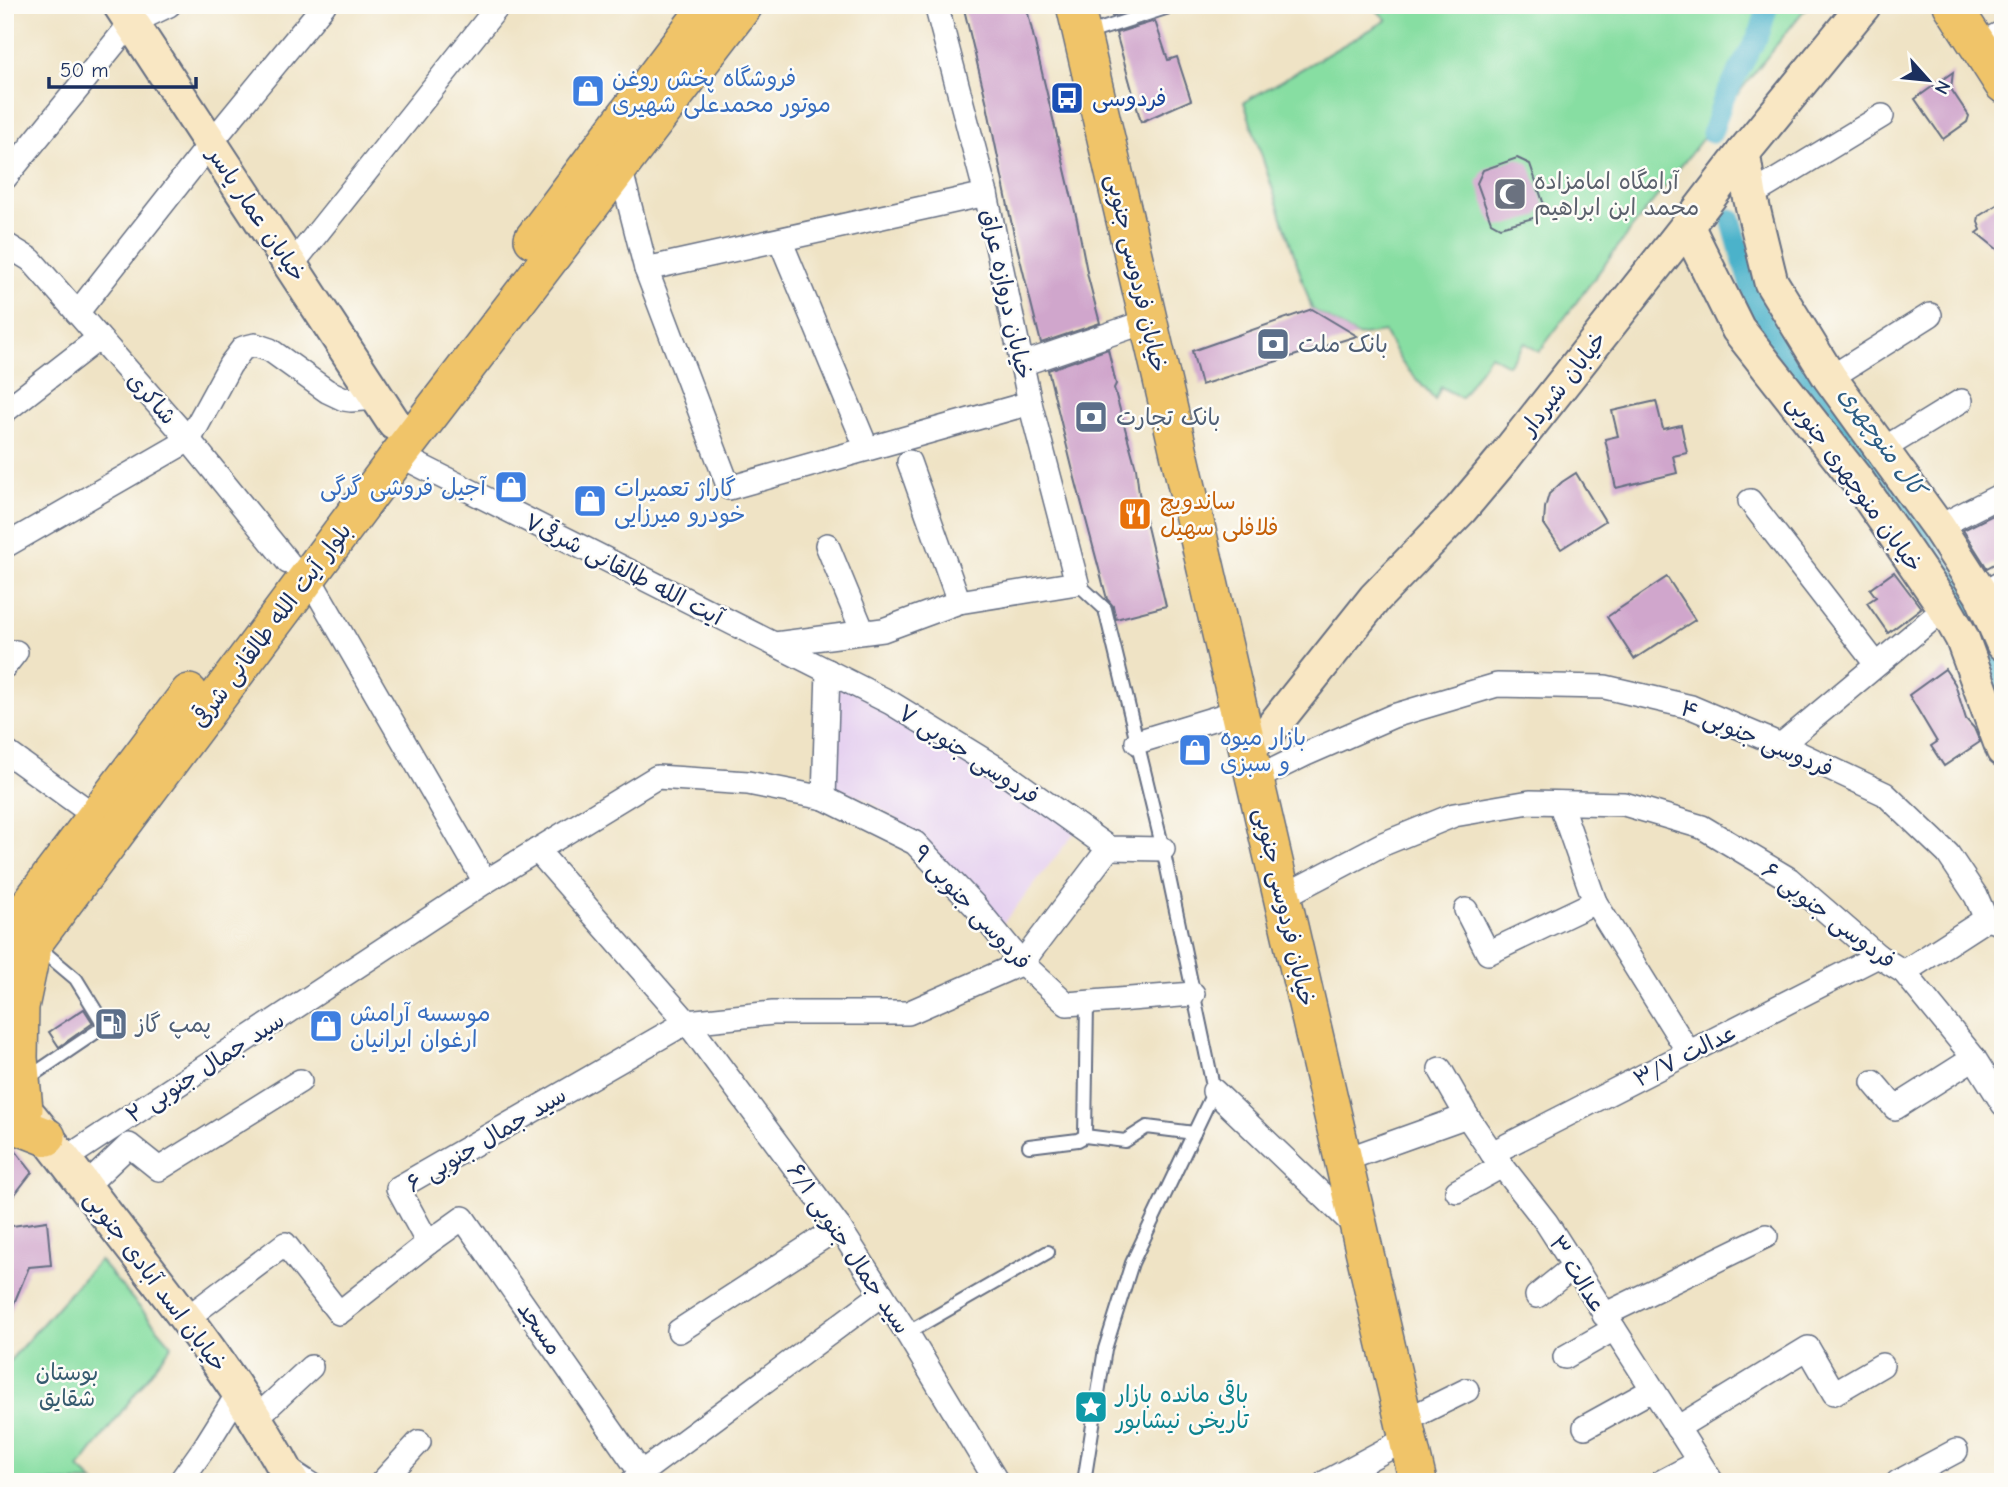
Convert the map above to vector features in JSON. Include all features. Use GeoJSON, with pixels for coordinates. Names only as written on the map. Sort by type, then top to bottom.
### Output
{"type":"FeatureCollection","features":[{"type":"Feature","properties":{"kind":"main road","name":"بلوار آیت الله طالقانی شرقی"},"geometry":{"type":"LineString","coordinates":[[19,940],[298,569],[390,426],[709,5]]}},
{"type":"Feature","properties":{"kind":"main road","name":"بلوار آیت الله طالقانی شرقی"},"geometry":{"type":"LineString","coordinates":[[390,426],[620,167],[744,5]]}},
{"type":"Feature","properties":{"kind":"main road"},"geometry":{"type":"LineString","coordinates":[[1952,5],[1990,38],[2003,84]]}},
{"type":"Feature","properties":{"kind":"main road","name":"خیابان فردوسی جنوبی"},"geometry":{"type":"LineString","coordinates":[[1079,20],[1418,1482]]}},
{"type":"Feature","properties":{"kind":"main road","name":"بلوار آیت الله طالقانی شرقی"},"geometry":{"type":"LineString","coordinates":[[5,981],[19,940],[95,816],[298,569]]}},
{"type":"Feature","properties":{"kind":"main road"},"geometry":{"type":"LineString","coordinates":[[19,940],[19,1058],[11,1108],[16,1125],[56,1148]]}},
{"type":"Feature","properties":{"kind":"street"},"geometry":{"type":"LineString","coordinates":[[5,178],[126,14],[169,5]]}},
{"type":"Feature","properties":{"kind":"street"},"geometry":{"type":"LineString","coordinates":[[77,313],[324,5]]}},
{"type":"Feature","properties":{"kind":"street"},"geometry":{"type":"LineString","coordinates":[[291,266],[499,5]]}},
{"type":"Feature","properties":{"kind":"street","name":"خیابان دروازه عراق"},"geometry":{"type":"LineString","coordinates":[[936,5],[986,194],[1030,403],[1077,583]]}},
{"type":"Feature","properties":{"kind":"street","name":"خیابان شیردار"},"geometry":{"type":"LineString","coordinates":[[1251,763],[1269,730],[1375,597],[1461,509],[1503,459],[1743,153],[1864,5]]}},
{"type":"Feature","properties":{"kind":"street","name":"خیابان عمار یاسر"},"geometry":{"type":"LineString","coordinates":[[126,14],[291,266],[390,426]]}},
{"type":"Feature","properties":{"kind":"street"},"geometry":{"type":"LineString","coordinates":[[1750,196],[1882,116]]}},
{"type":"Feature","properties":{"kind":"street","name":"خیابان منوچهری جنوبی"},"geometry":{"type":"LineString","coordinates":[[1743,153],[1750,196],[1771,282],[1830,378],[1938,527],[1992,588],[2003,644]]}},
{"type":"Feature","properties":{"kind":"street"},"geometry":{"type":"LineString","coordinates":[[620,167],[646,269],[729,488],[1030,403]]}},
{"type":"Feature","properties":{"kind":"street"},"geometry":{"type":"LineString","coordinates":[[646,269],[986,194]]}},
{"type":"Feature","properties":{"kind":"street","name":"خیابان منوچهری جنوبی"},"geometry":{"type":"LineString","coordinates":[[1687,226],[1738,329],[1858,483],[1945,608],[1962,638],[2003,750]]}},
{"type":"Feature","properties":{"kind":"street"},"geometry":{"type":"LineString","coordinates":[[780,240],[867,449]]}},
{"type":"Feature","properties":{"kind":"street","name":"شاکری"},"geometry":{"type":"LineString","coordinates":[[9,249],[31,260],[298,569],[485,882]]}},
{"type":"Feature","properties":{"kind":"street"},"geometry":{"type":"LineString","coordinates":[[1830,378],[1930,315]]}},
{"type":"Feature","properties":{"kind":"street"},"geometry":{"type":"LineString","coordinates":[[1022,364],[1148,321]]}},
{"type":"Feature","properties":{"kind":"street"},"geometry":{"type":"LineString","coordinates":[[5,411],[99,338]]}},
{"type":"Feature","properties":{"kind":"street"},"geometry":{"type":"LineString","coordinates":[[5,546],[189,440],[230,365],[243,348],[249,345],[270,349],[327,391],[351,400],[390,426]]}},
{"type":"Feature","properties":{"kind":"street"},"geometry":{"type":"LineString","coordinates":[[1883,449],[1961,401]]}},
{"type":"Feature","properties":{"kind":"street","name":"آیت الله طالقانی شرقی۷"},"geometry":{"type":"LineString","coordinates":[[390,426],[775,644]]}},
{"type":"Feature","properties":{"kind":"street"},"geometry":{"type":"LineString","coordinates":[[909,462],[959,602]]}},
{"type":"Feature","properties":{"kind":"street"},"geometry":{"type":"LineString","coordinates":[[1938,527],[2003,494]]}},
{"type":"Feature","properties":{"kind":"street"},"geometry":{"type":"LineString","coordinates":[[1749,501],[1876,664]]}},
{"type":"Feature","properties":{"kind":"street"},"geometry":{"type":"LineString","coordinates":[[827,545],[863,632]]}},
{"type":"Feature","properties":{"kind":"street"},"geometry":{"type":"LineString","coordinates":[[775,644],[883,630],[959,602],[1077,583]]}},
{"type":"Feature","properties":{"kind":"street"},"geometry":{"type":"LineString","coordinates":[[1780,745],[1945,608]]}},
{"type":"Feature","properties":{"kind":"street","name":"فردوسی جنوبی ۷"},"geometry":{"type":"LineString","coordinates":[[775,644],[891,703],[997,768],[1109,848]]}},
{"type":"Feature","properties":{"kind":"street"},"geometry":{"type":"LineString","coordinates":[[824,798],[828,671]]}},
{"type":"Feature","properties":{"kind":"street","name":"فردوسی جنوبی ۴"},"geometry":{"type":"LineString","coordinates":[[1251,763],[1306,754],[1393,716],[1497,685],[1605,687],[1691,707],[1885,794],[1948,854],[1994,922]]}},
{"type":"Feature","properties":{"kind":"street"},"geometry":{"type":"LineString","coordinates":[[1137,742],[1239,711]]}},
{"type":"Feature","properties":{"kind":"street"},"geometry":{"type":"LineString","coordinates":[[5,751],[95,816]]}},
{"type":"Feature","properties":{"kind":"street","name":"فردوسی جنوبی ۹"},"geometry":{"type":"LineString","coordinates":[[485,882],[657,776],[748,783],[824,798],[915,843],[974,905],[1022,963],[1067,1004],[1193,994]]}},
{"type":"Feature","properties":{"kind":"street","name":"فردوسی جنوبی ۶"},"geometry":{"type":"LineString","coordinates":[[1282,897],[1383,844],[1454,814],[1530,802],[1624,804],[1702,827],[1789,879],[1878,956],[1904,972],[1974,1058],[2003,1104]]}},
{"type":"Feature","properties":{"kind":"street"},"geometry":{"type":"LineString","coordinates":[[1560,803],[1595,902],[1689,1053]]}},
{"type":"Feature","properties":{"kind":"street"},"geometry":{"type":"LineString","coordinates":[[687,1022],[773,1013],[908,1013],[1022,963],[1109,848],[1163,849]]}},
{"type":"Feature","properties":{"kind":"street","name":"سید جمال جنوبی ۶/۱"},"geometry":{"type":"LineString","coordinates":[[537,850],[687,1022],[839,1227],[997,1482]]}},
{"type":"Feature","properties":{"kind":"street","name":"سید جمال جنوبی ۲"},"geometry":{"type":"LineString","coordinates":[[56,1148],[485,882]]}},
{"type":"Feature","properties":{"kind":"street"},"geometry":{"type":"LineString","coordinates":[[1466,910],[1488,954],[1595,902]]}},
{"type":"Feature","properties":{"kind":"street"},"geometry":{"type":"LineString","coordinates":[[1904,972],[1994,922]]}},
{"type":"Feature","properties":{"kind":"street","name":"عدالت ۳/۷"},"geometry":{"type":"LineString","coordinates":[[1457,1191],[1497,1159],[1689,1053],[1878,956]]}},
{"type":"Feature","properties":{"kind":"street","name":"سید جمال جنوبی ۶"},"geometry":{"type":"LineString","coordinates":[[428,1243],[398,1188],[687,1022]]}},
{"type":"Feature","properties":{"kind":"street"},"geometry":{"type":"LineString","coordinates":[[1874,1082],[1895,1108],[1974,1058]]}},
{"type":"Feature","properties":{"kind":"street","name":"عدالت ۳"},"geometry":{"type":"LineString","coordinates":[[1440,1069],[1467,1116],[1546,1222],[1712,1482]]}},
{"type":"Feature","properties":{"kind":"street"},"geometry":{"type":"LineString","coordinates":[[85,1187],[129,1145],[159,1170],[300,1082]]}},
{"type":"Feature","properties":{"kind":"street"},"geometry":{"type":"LineString","coordinates":[[1214,1091],[1360,1231]]}},
{"type":"Feature","properties":{"kind":"street"},"geometry":{"type":"LineString","coordinates":[[1343,1160],[1467,1116]]}},
{"type":"Feature","properties":{"kind":"street","name":"خیابان اسد آبادی جنوبی"},"geometry":{"type":"LineString","coordinates":[[56,1148],[187,1318],[247,1405],[286,1469]]}},
{"type":"Feature","properties":{"kind":"street","name":"مسجد"},"geometry":{"type":"LineString","coordinates":[[428,1243],[463,1218],[636,1477]]}},
{"type":"Feature","properties":{"kind":"street"},"geometry":{"type":"LineString","coordinates":[[679,1331],[839,1227]]}},
{"type":"Feature","properties":{"kind":"street"},"geometry":{"type":"LineString","coordinates":[[1565,1357],[1609,1322],[1766,1236]]}},
{"type":"Feature","properties":{"kind":"street"},"geometry":{"type":"LineString","coordinates":[[187,1318],[285,1244],[339,1312],[428,1243]]}},
{"type":"Feature","properties":{"kind":"street"},"geometry":{"type":"LineString","coordinates":[[1537,1296],[1574,1266]]}},
{"type":"Feature","properties":{"kind":"street"},"geometry":{"type":"LineString","coordinates":[[636,1477],[882,1294]]}},
{"type":"Feature","properties":{"kind":"street"},"geometry":{"type":"LineString","coordinates":[[1677,1428],[1808,1348],[1834,1392],[1882,1365]]}},
{"type":"Feature","properties":{"kind":"street"},"geometry":{"type":"LineString","coordinates":[[180,1482],[204,1448],[247,1405],[311,1367]]}},
{"type":"Feature","properties":{"kind":"street"},"geometry":{"type":"LineString","coordinates":[[1326,1482],[1467,1390]]}},
{"type":"Feature","properties":{"kind":"street"},"geometry":{"type":"LineString","coordinates":[[1585,1427],[1652,1390]]}},
{"type":"Feature","properties":{"kind":"street"},"geometry":{"type":"LineString","coordinates":[[382,1482],[419,1442]]}},
{"type":"Feature","properties":{"kind":"street"},"geometry":{"type":"LineString","coordinates":[[1898,1482],[1956,1451]]}},
{"type":"Feature","properties":{"kind":"street"},"geometry":{"type":"LineString","coordinates":[[1661,1482],[1699,1462]]}},
{"type":"Feature","properties":{"kind":"lane"},"geometry":{"type":"LineString","coordinates":[[1079,20],[1175,5]]}},
{"type":"Feature","properties":{"kind":"lane"},"geometry":{"type":"LineString","coordinates":[[1077,583],[1105,609],[1163,849],[1214,1091],[1132,1263],[1105,1349],[1084,1482]]}},
{"type":"Feature","properties":{"kind":"lane"},"geometry":{"type":"LineString","coordinates":[[11,1108],[34,1074],[105,1026],[76,979],[19,940]]}},
{"type":"Feature","properties":{"kind":"lane"},"geometry":{"type":"LineString","coordinates":[[1085,1136],[1087,1003]]}},
{"type":"Feature","properties":{"kind":"lane"},"geometry":{"type":"LineString","coordinates":[[1029,1146],[1078,1140],[1085,1136],[1125,1141],[1147,1127],[1194,1133]]}},
{"type":"Feature","properties":{"kind":"lane"},"geometry":{"type":"LineString","coordinates":[[907,1333],[1048,1252]]}},
{"type":"Feature","properties":{"kind":"lane"},"geometry":{"type":"LineString","coordinates":[[286,1469],[317,1482]]}},
{"type":"Feature","properties":{"kind":"shaded area"},"geometry":{"type":"Polygon","coordinates":[[[838,683],[920,728],[1076,831],[1001,926],[912,830],[866,799],[833,787],[838,683]]]}},
{"type":"Feature","properties":{"kind":"green space"},"geometry":{"type":"Polygon","coordinates":[[[1371,5],[1808,5],[1632,228],[1539,352],[1525,343],[1508,365],[1490,355],[1461,398],[1441,387],[1435,400],[1402,363],[1384,332],[1357,336],[1312,309],[1244,102],[1387,20],[1371,5]]]}},
{"type":"Feature","properties":{"kind":"green space","name":"بوستان شقایق"},"geometry":{"type":"Polygon","coordinates":[[[99,1260],[172,1345],[79,1468],[94,1482],[5,1482],[5,1366],[99,1260]]]}},
{"type":"Feature","properties":{"kind":"building"},"geometry":{"type":"Polygon","coordinates":[[[963,5],[1026,5],[1077,220],[1100,323],[1041,343],[1014,235],[963,5]]]}},
{"type":"Feature","properties":{"kind":"building"},"geometry":{"type":"Polygon","coordinates":[[[1109,5],[1146,5],[1112,16],[1109,5]]]}},
{"type":"Feature","properties":{"kind":"building"},"geometry":{"type":"Polygon","coordinates":[[[1155,21],[1168,60],[1177,57],[1191,100],[1141,122],[1116,33],[1155,21]]]}},
{"type":"Feature","properties":{"kind":"building"},"geometry":{"type":"Polygon","coordinates":[[[1953,72],[1951,89],[1969,116],[1967,122],[1943,139],[1915,99],[1953,72]]]}},
{"type":"Feature","properties":{"kind":"building","name":"آرامگاه امامزاده محمد ابن ابراهیم"},"geometry":{"type":"Polygon","coordinates":[[[1517,158],[1530,164],[1544,205],[1537,217],[1500,227],[1491,222],[1477,183],[1483,170],[1517,158]]]}},
{"type":"Feature","properties":{"kind":"building"},"geometry":{"type":"Polygon","coordinates":[[[2003,201],[2003,254],[1977,233],[1981,230],[1979,216],[2003,201]]]}},
{"type":"Feature","properties":{"kind":"building","name":"بانک ملت"},"geometry":{"type":"Polygon","coordinates":[[[1312,309],[1357,336],[1201,385],[1192,351],[1312,309]]]}},
{"type":"Feature","properties":{"kind":"building"},"geometry":{"type":"Polygon","coordinates":[[[1108,349],[1116,384],[1114,388],[1136,468],[1139,493],[1166,606],[1116,619],[1113,606],[1107,599],[1048,370],[1108,349]]]}},
{"type":"Feature","properties":{"kind":"building"},"geometry":{"type":"Polygon","coordinates":[[[1656,401],[1663,429],[1681,425],[1687,453],[1673,456],[1677,473],[1616,488],[1605,439],[1618,436],[1612,411],[1656,401]]]}},
{"type":"Feature","properties":{"kind":"building"},"geometry":{"type":"Polygon","coordinates":[[[1576,473],[1605,521],[1561,549],[1544,524],[1545,508],[1549,494],[1576,473]]]}},
{"type":"Feature","properties":{"kind":"building"},"geometry":{"type":"Polygon","coordinates":[[[2003,510],[2003,559],[1987,568],[1963,530],[2003,510]]]}},
{"type":"Feature","properties":{"kind":"building"},"geometry":{"type":"Polygon","coordinates":[[[1894,572],[1921,608],[1888,633],[1867,603],[1876,597],[1870,589],[1894,572]]]}},
{"type":"Feature","properties":{"kind":"building"},"geometry":{"type":"Polygon","coordinates":[[[1667,577],[1695,620],[1634,659],[1607,617],[1667,577]]]}},
{"type":"Feature","properties":{"kind":"building"},"geometry":{"type":"Polygon","coordinates":[[[1945,669],[1955,684],[1966,719],[1974,728],[1980,742],[1944,766],[1931,746],[1937,742],[1909,695],[1945,669]]]}},
{"type":"Feature","properties":{"kind":"building"},"geometry":{"type":"Polygon","coordinates":[[[84,1009],[93,1023],[59,1047],[49,1032],[84,1009]]]}},
{"type":"Feature","properties":{"kind":"building"},"geometry":{"type":"Polygon","coordinates":[[[5,1144],[11,1145],[32,1172],[5,1207],[5,1144]]]}},
{"type":"Feature","properties":{"kind":"building"},"geometry":{"type":"Polygon","coordinates":[[[47,1221],[51,1265],[29,1267],[5,1325],[5,1227],[47,1221]]]}},
{"type":"Feature","properties":{"kind":"waterway"},"geometry":{"type":"LineString","coordinates":[[1712,133],[1723,100],[1760,32],[1768,5]]}},
{"type":"Feature","properties":{"kind":"waterway","name":"کال منوچهری"},"geometry":{"type":"LineString","coordinates":[[1731,219],[1757,312],[1883,482],[1971,611],[2003,689]]}},
{"type":"Feature","properties":{"kind":"place","name":"فروشگاه پخش روغن موتور محمدعلی شهیری"},"geometry":{"type":"Point","coordinates":[588,91]}},
{"type":"Feature","properties":{"kind":"place","name":"فردوسی"},"geometry":{"type":"Point","coordinates":[1067,98]}},
{"type":"Feature","properties":{"kind":"place","name":"آرامگاه امامزاده محمد ابن ابراهیم"},"geometry":{"type":"Point","coordinates":[1510,194]}},
{"type":"Feature","properties":{"kind":"place","name":"بانک ملت"},"geometry":{"type":"Point","coordinates":[1273,344]}},
{"type":"Feature","properties":{"kind":"place","name":"بانک تجارت"},"geometry":{"type":"Point","coordinates":[1091,417]}},
{"type":"Feature","properties":{"kind":"place","name":"آجیل فروشی گرگی"},"geometry":{"type":"Point","coordinates":[511,487]}},
{"type":"Feature","properties":{"kind":"place","name":"گاراژ تعمیرات خودرو میرزایی"},"geometry":{"type":"Point","coordinates":[590,501]}},
{"type":"Feature","properties":{"kind":"place","name":"ساندویچ فلافلی سهیل"},"geometry":{"type":"Point","coordinates":[1135,514]}},
{"type":"Feature","properties":{"kind":"place","name":"بازار میوه و سبزی"},"geometry":{"type":"Point","coordinates":[1195,750]}},
{"type":"Feature","properties":{"kind":"place","name":"پمپ گاز"},"geometry":{"type":"Point","coordinates":[111,1024]}},
{"type":"Feature","properties":{"kind":"place","name":"موسسه آرامش ارغوان ایرانیان"},"geometry":{"type":"Point","coordinates":[326,1026]}},
{"type":"Feature","properties":{"kind":"place","name":"باقی مانده بازار تاریخی نیشابور"},"geometry":{"type":"Point","coordinates":[1091,1407]}}]}
